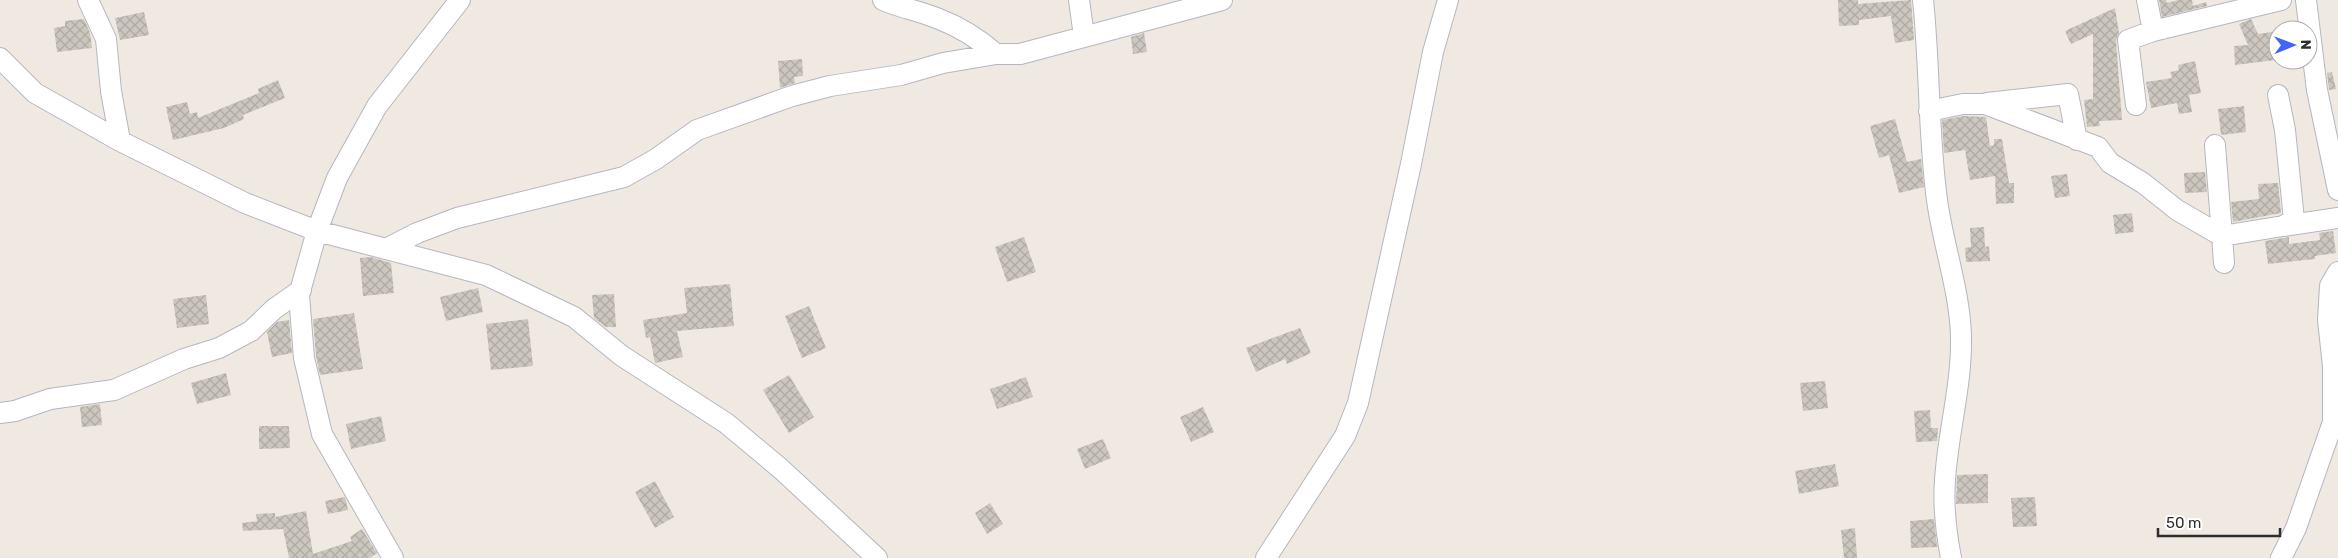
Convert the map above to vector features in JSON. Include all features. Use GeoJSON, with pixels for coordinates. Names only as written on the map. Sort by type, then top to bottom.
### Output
{"type":"FeatureCollection","features":[{"type":"Feature","properties":{"kind":"street"},"geometry":{"type":"LineString","coordinates":[[88,0],[106,39],[111,91],[120,141]]}},
{"type":"Feature","properties":{"kind":"street"},"geometry":{"type":"LineString","coordinates":[[393,558],[322,434],[304,358],[299,295],[317,231],[337,178],[377,106],[460,0]]}},
{"type":"Feature","properties":{"kind":"street"},"geometry":{"type":"LineString","coordinates":[[883,0],[938,19],[979,39],[996,54]]}},
{"type":"Feature","properties":{"kind":"street"},"geometry":{"type":"LineString","coordinates":[[1079,0],[1084,36]]}},
{"type":"Feature","properties":{"kind":"street"},"geometry":{"type":"LineString","coordinates":[[386,249],[457,218],[624,178],[656,159],[696,130],[792,96],[830,86],[901,75],[943,63],[996,54],[1020,54],[1222,0]]}},
{"type":"Feature","properties":{"kind":"street"},"geometry":{"type":"LineString","coordinates":[[1266,558],[1345,436],[1358,403],[1411,164],[1433,52],[1448,0]]}},
{"type":"Feature","properties":{"kind":"street"},"geometry":{"type":"LineString","coordinates":[[1923,0],[1929,111],[1937,202],[1959,315],[1961,336],[1957,389],[1944,482],[1946,533],[1951,558]]}},
{"type":"Feature","properties":{"kind":"street"},"geometry":{"type":"LineString","coordinates":[[2147,0],[2153,31]]}},
{"type":"Feature","properties":{"kind":"street"},"geometry":{"type":"LineString","coordinates":[[2136,105],[2128,40],[2153,31],[2281,0]]}},
{"type":"Feature","properties":{"kind":"street"},"geometry":{"type":"LineString","coordinates":[[2306,0],[2317,90],[2336,164],[2338,190]]}},
{"type":"Feature","properties":{"kind":"street"},"geometry":{"type":"LineString","coordinates":[[0,58],[35,93],[120,141],[245,204],[317,231],[486,275],[574,317],[622,356],[726,423],[781,469],[877,558]]}},
{"type":"Feature","properties":{"kind":"street"},"geometry":{"type":"LineString","coordinates":[[1929,111],[1963,104],[1985,104],[2068,94],[2077,140]]}},
{"type":"Feature","properties":{"kind":"street"},"geometry":{"type":"LineString","coordinates":[[2278,95],[2285,130],[2294,220],[2283,226]]}},
{"type":"Feature","properties":{"kind":"street"},"geometry":{"type":"LineString","coordinates":[[1985,104],[2098,148],[2110,163],[2143,183],[2177,210],[2222,236],[2338,218]]}},
{"type":"Feature","properties":{"kind":"street"},"geometry":{"type":"LineString","coordinates":[[2215,145],[2224,263]]}},
{"type":"Feature","properties":{"kind":"street"},"geometry":{"type":"LineString","coordinates":[[2281,558],[2296,528],[2335,430],[2333,366],[2328,320],[2330,286],[2338,272]]}},
{"type":"Feature","properties":{"kind":"street"},"geometry":{"type":"LineString","coordinates":[[0,412],[15,411],[50,399],[114,390],[175,362],[219,348],[251,331],[274,309],[301,290]]}},
{"type":"Feature","properties":{"kind":"building"},"geometry":{"type":"Polygon","coordinates":[[[1838,0],[1858,0],[1858,4],[1911,0],[1914,40],[1895,43],[1891,16],[1859,20],[1859,25],[1839,26],[1838,0]]]}},
{"type":"Feature","properties":{"kind":"building"},"geometry":{"type":"Polygon","coordinates":[[[2159,0],[2166,0],[2167,3],[2178,0],[2192,0],[2193,6],[2206,2],[2207,6],[2162,17],[2159,0]]]}},
{"type":"Feature","properties":{"kind":"building"},"geometry":{"type":"Polygon","coordinates":[[[2115,8],[2119,33],[2116,41],[2122,120],[2099,121],[2100,126],[2087,127],[2084,100],[2093,99],[2093,34],[2071,44],[2065,31],[2115,8]]]}},
{"type":"Feature","properties":{"kind":"building"},"geometry":{"type":"Polygon","coordinates":[[[144,12],[149,35],[120,40],[115,18],[144,12]]]}},
{"type":"Feature","properties":{"kind":"building"},"geometry":{"type":"Polygon","coordinates":[[[84,19],[90,33],[92,48],[57,52],[54,28],[65,26],[65,21],[84,19]]]}},
{"type":"Feature","properties":{"kind":"building"},"geometry":{"type":"Polygon","coordinates":[[[2251,19],[2258,34],[2268,33],[2268,61],[2235,65],[2234,46],[2248,45],[2239,24],[2251,19]]]}},
{"type":"Feature","properties":{"kind":"building"},"geometry":{"type":"Polygon","coordinates":[[[1144,33],[1147,52],[1133,54],[1131,37],[1144,33]]]}},
{"type":"Feature","properties":{"kind":"building"},"geometry":{"type":"Polygon","coordinates":[[[802,59],[803,76],[794,77],[795,83],[780,88],[778,61],[802,59]]]}},
{"type":"Feature","properties":{"kind":"building"},"geometry":{"type":"Polygon","coordinates":[[[2195,61],[2201,93],[2189,95],[2192,112],[2179,114],[2177,103],[2151,108],[2146,82],[2172,78],[2170,72],[2179,70],[2178,65],[2195,61]]]}},
{"type":"Feature","properties":{"kind":"building"},"geometry":{"type":"Polygon","coordinates":[[[2332,72],[2336,89],[2329,90],[2327,73],[2332,72]]]}},
{"type":"Feature","properties":{"kind":"building"},"geometry":{"type":"Polygon","coordinates":[[[278,80],[285,98],[243,115],[244,119],[224,128],[173,140],[166,107],[187,102],[190,114],[197,112],[198,118],[259,93],[258,89],[278,80]]]}},
{"type":"Feature","properties":{"kind":"building"},"geometry":{"type":"Polygon","coordinates":[[[2244,106],[2246,132],[2221,135],[2218,109],[2244,106]]]}},
{"type":"Feature","properties":{"kind":"building"},"geometry":{"type":"Polygon","coordinates":[[[1964,116],[1986,117],[1990,146],[1994,145],[1994,139],[2002,139],[2009,183],[2014,183],[2014,203],[1996,204],[1995,176],[1970,180],[1965,150],[1944,153],[1942,120],[1964,116]]]}},
{"type":"Feature","properties":{"kind":"building"},"geometry":{"type":"Polygon","coordinates":[[[1895,119],[1907,162],[1921,159],[1924,187],[1899,193],[1889,155],[1879,158],[1870,126],[1895,119]]]}},
{"type":"Feature","properties":{"kind":"building"},"geometry":{"type":"Polygon","coordinates":[[[2205,172],[2207,192],[2185,193],[2184,173],[2205,172]]]}},
{"type":"Feature","properties":{"kind":"building"},"geometry":{"type":"Polygon","coordinates":[[[2067,174],[2070,196],[2055,198],[2051,176],[2067,174]]]}},
{"type":"Feature","properties":{"kind":"building"},"geometry":{"type":"Polygon","coordinates":[[[2278,183],[2281,213],[2233,222],[2231,202],[2259,199],[2258,184],[2278,183]]]}},
{"type":"Feature","properties":{"kind":"building"},"geometry":{"type":"Polygon","coordinates":[[[2132,213],[2134,232],[2115,234],[2113,215],[2132,213]]]}},
{"type":"Feature","properties":{"kind":"building"},"geometry":{"type":"Polygon","coordinates":[[[1984,227],[1985,247],[1989,246],[1990,261],[1966,262],[1965,248],[1971,247],[1970,228],[1984,227]]]}},
{"type":"Feature","properties":{"kind":"building"},"geometry":{"type":"Polygon","coordinates":[[[2333,231],[2336,253],[2315,256],[2315,259],[2268,264],[2265,241],[2289,237],[2289,244],[2320,240],[2319,233],[2333,231]]]}},
{"type":"Feature","properties":{"kind":"building"},"geometry":{"type":"Polygon","coordinates":[[[1024,237],[1036,272],[1007,282],[995,247],[1024,237]]]}},
{"type":"Feature","properties":{"kind":"building"},"geometry":{"type":"Polygon","coordinates":[[[371,257],[391,263],[394,293],[363,296],[360,258],[371,257]]]}},
{"type":"Feature","properties":{"kind":"building"},"geometry":{"type":"Polygon","coordinates":[[[730,284],[734,326],[677,331],[683,357],[655,363],[650,337],[646,338],[643,320],[687,313],[684,288],[730,284]]]}},
{"type":"Feature","properties":{"kind":"building"},"geometry":{"type":"Polygon","coordinates":[[[478,288],[483,312],[446,321],[440,297],[478,288]]]}},
{"type":"Feature","properties":{"kind":"building"},"geometry":{"type":"Polygon","coordinates":[[[614,294],[616,327],[606,327],[594,318],[592,295],[614,294]]]}},
{"type":"Feature","properties":{"kind":"building"},"geometry":{"type":"Polygon","coordinates":[[[206,295],[209,324],[177,328],[173,299],[206,295]]]}},
{"type":"Feature","properties":{"kind":"building"},"geometry":{"type":"Polygon","coordinates":[[[809,306],[826,348],[802,358],[785,316],[809,306]]]}},
{"type":"Feature","properties":{"kind":"building"},"geometry":{"type":"Polygon","coordinates":[[[354,313],[363,369],[320,375],[316,356],[313,319],[354,313]]]}},
{"type":"Feature","properties":{"kind":"building"},"geometry":{"type":"Polygon","coordinates":[[[528,319],[533,366],[491,370],[486,324],[528,319]]]}},
{"type":"Feature","properties":{"kind":"building"},"geometry":{"type":"Polygon","coordinates":[[[289,320],[292,353],[272,357],[267,332],[277,322],[289,320]]]}},
{"type":"Feature","properties":{"kind":"building"},"geometry":{"type":"Polygon","coordinates":[[[1300,328],[1311,353],[1287,364],[1285,359],[1256,372],[1246,348],[1300,328]]]}},
{"type":"Feature","properties":{"kind":"building"},"geometry":{"type":"Polygon","coordinates":[[[226,373],[231,395],[197,404],[191,383],[226,373]]]}},
{"type":"Feature","properties":{"kind":"building"},"geometry":{"type":"Polygon","coordinates":[[[789,375],[814,417],[789,433],[763,390],[789,375]]]}},
{"type":"Feature","properties":{"kind":"building"},"geometry":{"type":"Polygon","coordinates":[[[1026,377],[1033,397],[997,409],[990,389],[1026,377]]]}},
{"type":"Feature","properties":{"kind":"building"},"geometry":{"type":"Polygon","coordinates":[[[1825,381],[1828,408],[1803,411],[1800,383],[1825,381]]]}},
{"type":"Feature","properties":{"kind":"building"},"geometry":{"type":"Polygon","coordinates":[[[100,404],[102,425],[82,427],[80,407],[100,404]]]}},
{"type":"Feature","properties":{"kind":"building"},"geometry":{"type":"Polygon","coordinates":[[[1203,407],[1214,432],[1191,442],[1180,417],[1203,407]]]}},
{"type":"Feature","properties":{"kind":"building"},"geometry":{"type":"Polygon","coordinates":[[[1930,410],[1931,428],[1938,428],[1937,441],[1916,442],[1914,411],[1930,410]]]}},
{"type":"Feature","properties":{"kind":"building"},"geometry":{"type":"Polygon","coordinates":[[[381,416],[386,441],[351,449],[346,424],[381,416]]]}},
{"type":"Feature","properties":{"kind":"building"},"geometry":{"type":"Polygon","coordinates":[[[259,426],[289,426],[290,448],[259,449],[259,426]]]}},
{"type":"Feature","properties":{"kind":"building"},"geometry":{"type":"Polygon","coordinates":[[[1103,439],[1111,458],[1085,469],[1077,449],[1103,439]]]}},
{"type":"Feature","properties":{"kind":"building"},"geometry":{"type":"Polygon","coordinates":[[[1835,464],[1839,486],[1799,494],[1795,471],[1835,464]]]}},
{"type":"Feature","properties":{"kind":"building"},"geometry":{"type":"Polygon","coordinates":[[[1988,474],[1988,503],[1956,504],[1957,475],[1988,474]]]}},
{"type":"Feature","properties":{"kind":"building"},"geometry":{"type":"Polygon","coordinates":[[[655,481],[674,517],[655,528],[635,492],[655,481]]]}},
{"type":"Feature","properties":{"kind":"building"},"geometry":{"type":"Polygon","coordinates":[[[345,497],[348,510],[328,514],[325,501],[345,497]]]}},
{"type":"Feature","properties":{"kind":"building"},"geometry":{"type":"Polygon","coordinates":[[[2035,497],[2037,526],[2013,527],[2011,498],[2035,497]]]}},
{"type":"Feature","properties":{"kind":"building"},"geometry":{"type":"Polygon","coordinates":[[[990,503],[1003,524],[987,534],[975,513],[990,503]]]}},
{"type":"Feature","properties":{"kind":"building"},"geometry":{"type":"Polygon","coordinates":[[[306,511],[313,554],[352,541],[350,537],[362,529],[377,553],[370,558],[289,558],[283,529],[243,531],[242,523],[257,521],[256,514],[275,513],[275,517],[306,511]]]}},
{"type":"Feature","properties":{"kind":"building"},"geometry":{"type":"Polygon","coordinates":[[[1934,519],[1937,547],[1911,548],[1910,521],[1934,519]]]}},
{"type":"Feature","properties":{"kind":"building"},"geometry":{"type":"Polygon","coordinates":[[[1855,528],[1857,558],[1844,558],[1841,530],[1855,528]]]}}]}
